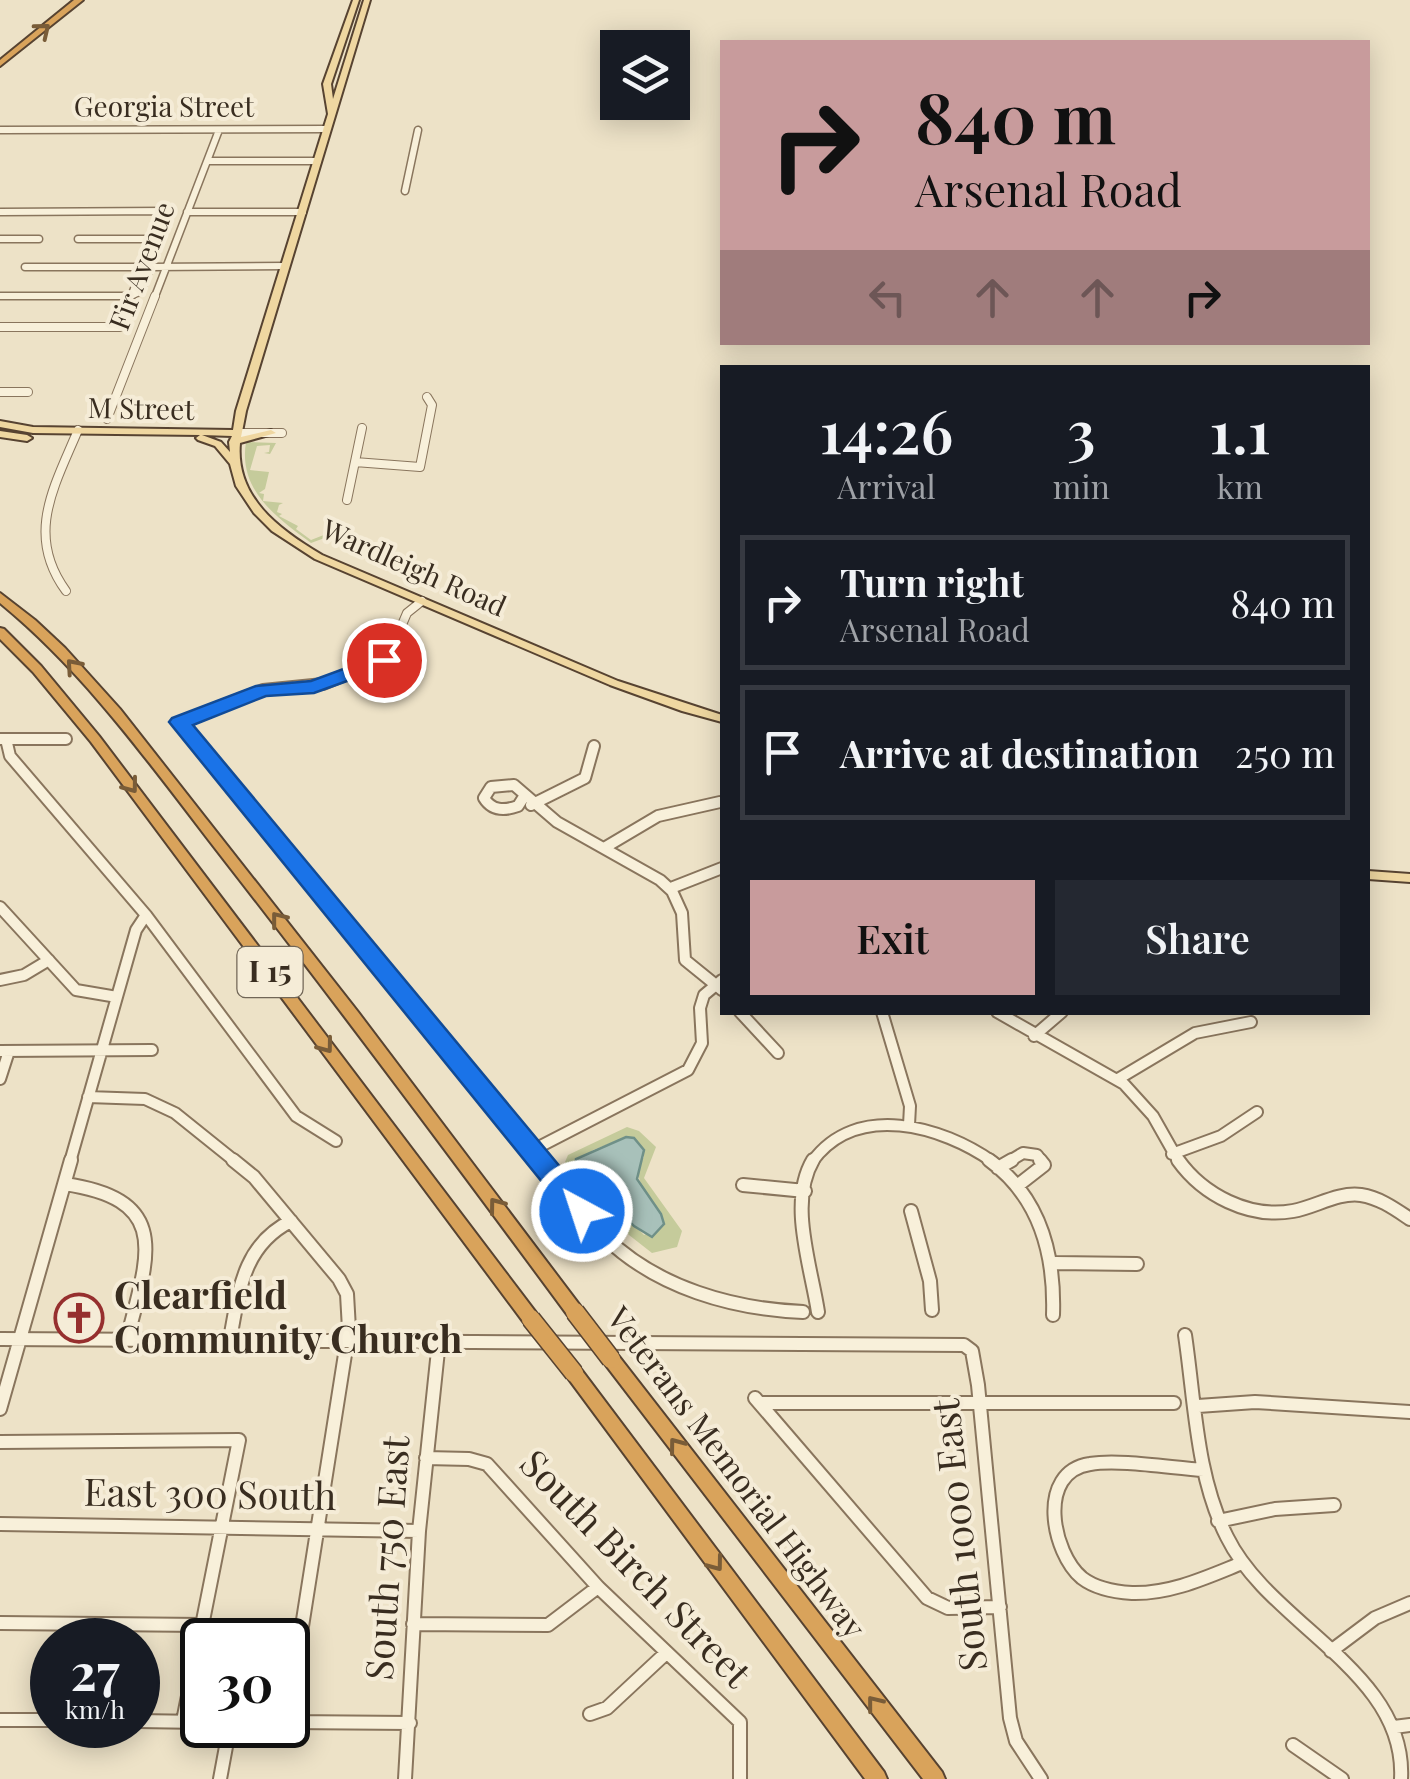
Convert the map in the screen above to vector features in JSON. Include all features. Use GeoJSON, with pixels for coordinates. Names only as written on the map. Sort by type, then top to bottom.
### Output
{"type":"FeatureCollection","features":[{"type":"Feature","properties":{"kind":"highway"},"geometry":{"type":"LineString","coordinates":[[0,64],[79,0]]}},
{"type":"Feature","properties":{"kind":"highway","name":"Veterans Memorial Highway"},"geometry":{"type":"LineString","coordinates":[[2,598],[65,656],[148,754],[370,1035],[575,1312],[935,1779]]}},
{"type":"Feature","properties":{"kind":"highway","name":"I 15"},"geometry":{"type":"LineString","coordinates":[[0,634],[95,739],[877,1779]]}},
{"type":"Feature","properties":{"kind":"main road"},"geometry":{"type":"LineString","coordinates":[[332,116],[326,84],[356,0]]}},
{"type":"Feature","properties":{"kind":"main road"},"geometry":{"type":"LineString","coordinates":[[232,462],[241,412],[367,0]]}},
{"type":"Feature","properties":{"kind":"main road"},"geometry":{"type":"LineString","coordinates":[[152,431],[224,427],[241,412]]}},
{"type":"Feature","properties":{"kind":"main road","name":"M Street"},"geometry":{"type":"LineString","coordinates":[[0,424],[76,434],[152,431],[236,438]]}},
{"type":"Feature","properties":{"kind":"main road","name":"M Street"},"geometry":{"type":"LineString","coordinates":[[0,434],[236,438]]}},
{"type":"Feature","properties":{"kind":"main road"},"geometry":{"type":"LineString","coordinates":[[236,438],[278,435]]}},
{"type":"Feature","properties":{"kind":"main road"},"geometry":{"type":"LineString","coordinates":[[201,438],[219,444],[232,462]]}},
{"type":"Feature","properties":{"kind":"main road","name":"Wardleigh Road"},"geometry":{"type":"LineString","coordinates":[[232,462],[253,505],[282,532],[316,554],[601,678],[720,718]]}},
{"type":"Feature","properties":{"kind":"main road"},"geometry":{"type":"LineString","coordinates":[[1370,875],[1410,878]]}},
{"type":"Feature","properties":{"kind":"street","name":"Georgia Street"},"geometry":{"type":"LineString","coordinates":[[0,130],[328,130]]}},
{"type":"Feature","properties":{"kind":"street","name":"Fir Avenue"},"geometry":{"type":"LineString","coordinates":[[106,419],[220,130]]}},
{"type":"Feature","properties":{"kind":"street"},"geometry":{"type":"LineString","coordinates":[[404,191],[418,130]]}},
{"type":"Feature","properties":{"kind":"street"},"geometry":{"type":"LineString","coordinates":[[208,161],[318,161]]}},
{"type":"Feature","properties":{"kind":"street"},"geometry":{"type":"LineString","coordinates":[[0,212],[167,212],[158,236],[153,238],[78,239]]}},
{"type":"Feature","properties":{"kind":"street"},"geometry":{"type":"LineString","coordinates":[[188,212],[303,212]]}},
{"type":"Feature","properties":{"kind":"street"},"geometry":{"type":"LineString","coordinates":[[0,296],[131,296],[141,291],[147,267],[161,242],[153,238]]}},
{"type":"Feature","properties":{"kind":"street"},"geometry":{"type":"LineString","coordinates":[[0,239],[39,239]]}},
{"type":"Feature","properties":{"kind":"street"},"geometry":{"type":"LineString","coordinates":[[25,267],[286,266]]}},
{"type":"Feature","properties":{"kind":"street"},"geometry":{"type":"LineString","coordinates":[[0,327],[120,326]]}},
{"type":"Feature","properties":{"kind":"street"},"geometry":{"type":"LineString","coordinates":[[0,392],[28,392]]}},
{"type":"Feature","properties":{"kind":"street"},"geometry":{"type":"LineString","coordinates":[[355,462],[420,467],[432,405],[428,397]]}},
{"type":"Feature","properties":{"kind":"street"},"geometry":{"type":"LineString","coordinates":[[347,500],[362,428]]}},
{"type":"Feature","properties":{"kind":"street"},"geometry":{"type":"LineString","coordinates":[[66,591],[51,572],[42,524],[76,434]]}},
{"type":"Feature","properties":{"kind":"street"},"geometry":{"type":"LineString","coordinates":[[422,600],[400,627],[409,650],[323,684],[263,690],[180,722],[606,1237],[654,1274],[737,1305],[803,1312]]}},
{"type":"Feature","properties":{"kind":"street"},"geometry":{"type":"LineString","coordinates":[[66,739],[3,739],[10,756],[146,915],[296,1116],[336,1141]]}},
{"type":"Feature","properties":{"kind":"street"},"geometry":{"type":"LineString","coordinates":[[532,1151],[688,1070],[702,1043],[700,1008],[704,995],[720,985],[686,962],[677,948],[684,922],[671,888],[652,873],[556,822],[536,804],[525,795],[520,787],[509,784],[486,792],[484,798],[494,808],[536,804],[586,778],[594,746]]}},
{"type":"Feature","properties":{"kind":"street"},"geometry":{"type":"LineString","coordinates":[[518,806],[525,795]]}},
{"type":"Feature","properties":{"kind":"street"},"geometry":{"type":"LineString","coordinates":[[604,848],[648,818],[720,802]]}},
{"type":"Feature","properties":{"kind":"street"},"geometry":{"type":"LineString","coordinates":[[671,888],[720,869]]}},
{"type":"Feature","properties":{"kind":"street"},"geometry":{"type":"LineString","coordinates":[[0,907],[76,990],[117,996]]}},
{"type":"Feature","properties":{"kind":"street"},"geometry":{"type":"LineString","coordinates":[[0,1409],[136,930],[146,915]]}},
{"type":"Feature","properties":{"kind":"street"},"geometry":{"type":"LineString","coordinates":[[0,980],[24,974],[49,960]]}},
{"type":"Feature","properties":{"kind":"street"},"geometry":{"type":"LineString","coordinates":[[743,1015],[778,1052]]}},
{"type":"Feature","properties":{"kind":"street"},"geometry":{"type":"LineString","coordinates":[[883,1015],[910,1106],[910,1124]]}},
{"type":"Feature","properties":{"kind":"street"},"geometry":{"type":"LineString","coordinates":[[1002,1015],[1118,1079],[1154,1118],[1172,1154],[1195,1182],[1243,1207],[1274,1214],[1297,1213],[1335,1191],[1373,1195],[1410,1219]]}},
{"type":"Feature","properties":{"kind":"street"},"geometry":{"type":"LineString","coordinates":[[1034,1036],[1058,1015]]}},
{"type":"Feature","properties":{"kind":"street"},"geometry":{"type":"LineString","coordinates":[[1118,1079],[1195,1033],[1250,1022]]}},
{"type":"Feature","properties":{"kind":"street"},"geometry":{"type":"LineString","coordinates":[[0,1080],[5,1050],[152,1050]]}},
{"type":"Feature","properties":{"kind":"street"},"geometry":{"type":"LineString","coordinates":[[88,1097],[145,1099],[175,1113],[254,1177],[339,1278],[347,1294],[347,1342],[303,1618]]}},
{"type":"Feature","properties":{"kind":"street"},"geometry":{"type":"LineString","coordinates":[[1172,1154],[1220,1136],[1257,1112]]}},
{"type":"Feature","properties":{"kind":"street"},"geometry":{"type":"LineString","coordinates":[[818,1312],[804,1227],[804,1191],[812,1164],[829,1142],[866,1127],[910,1124],[965,1143],[1017,1186],[1043,1222],[1056,1263],[1058,1290],[1053,1314]]}},
{"type":"Feature","properties":{"kind":"street"},"geometry":{"type":"LineString","coordinates":[[998,1168],[1023,1153],[1037,1155],[1044,1165],[1042,1170],[1017,1186]]}},
{"type":"Feature","properties":{"kind":"street"},"geometry":{"type":"LineString","coordinates":[[65,1184],[108,1190],[128,1204],[145,1228],[148,1251],[127,1339]]}},
{"type":"Feature","properties":{"kind":"street"},"geometry":{"type":"LineString","coordinates":[[743,1185],[804,1191]]}},
{"type":"Feature","properties":{"kind":"street"},"geometry":{"type":"LineString","coordinates":[[911,1211],[930,1281],[932,1310]]}},
{"type":"Feature","properties":{"kind":"street"},"geometry":{"type":"LineString","coordinates":[[230,1339],[253,1248],[264,1235],[291,1221]]}},
{"type":"Feature","properties":{"kind":"street"},"geometry":{"type":"LineString","coordinates":[[1056,1263],[1137,1264]]}},
{"type":"Feature","properties":{"kind":"street"},"geometry":{"type":"LineString","coordinates":[[1185,1334],[1204,1470],[1218,1521],[1242,1563],[1366,1685],[1402,1726],[1401,1779]]}},
{"type":"Feature","properties":{"kind":"street"},"geometry":{"type":"LineString","coordinates":[[0,1339],[438,1341]]}},
{"type":"Feature","properties":{"kind":"street","name":"South 1000 East"},"geometry":{"type":"LineString","coordinates":[[438,1341],[956,1344],[969,1348],[974,1356],[980,1404],[1010,1718],[1016,1740],[1041,1779]]}},
{"type":"Feature","properties":{"kind":"street","name":"South 750 East"},"geometry":{"type":"LineString","coordinates":[[405,1779],[418,1531],[438,1341]]}},
{"type":"Feature","properties":{"kind":"street"},"geometry":{"type":"LineString","coordinates":[[1000,1607],[948,1608],[927,1598],[758,1401],[1174,1404]]}},
{"type":"Feature","properties":{"kind":"street"},"geometry":{"type":"LineString","coordinates":[[1198,1406],[1255,1402],[1410,1412]]}},
{"type":"Feature","properties":{"kind":"street"},"geometry":{"type":"LineString","coordinates":[[0,1442],[240,1440],[203,1618]]}},
{"type":"Feature","properties":{"kind":"street","name":"South Birch Street"},"geometry":{"type":"LineString","coordinates":[[426,1458],[469,1459],[487,1464],[598,1587],[740,1722],[740,1779]]}},
{"type":"Feature","properties":{"kind":"street"},"geometry":{"type":"LineString","coordinates":[[1204,1470],[1089,1464],[1073,1470],[1060,1485],[1055,1501],[1060,1547],[1088,1583],[1146,1593],[1174,1591],[1242,1563]]}},
{"type":"Feature","properties":{"kind":"street"},"geometry":{"type":"LineString","coordinates":[[1218,1521],[1275,1508],[1334,1505]]}},
{"type":"Feature","properties":{"kind":"street","name":"East 300 South"},"geometry":{"type":"LineString","coordinates":[[0,1524],[418,1531]]}},
{"type":"Feature","properties":{"kind":"street"},"geometry":{"type":"LineString","coordinates":[[412,1624],[548,1625],[598,1587]]}},
{"type":"Feature","properties":{"kind":"street"},"geometry":{"type":"LineString","coordinates":[[1331,1651],[1375,1618],[1410,1603]]}},
{"type":"Feature","properties":{"kind":"street"},"geometry":{"type":"LineString","coordinates":[[0,1623],[180,1625]]}},
{"type":"Feature","properties":{"kind":"street"},"geometry":{"type":"LineString","coordinates":[[590,1714],[606,1708],[665,1654]]}},
{"type":"Feature","properties":{"kind":"street"},"geometry":{"type":"LineString","coordinates":[[0,1720],[30,1720]]}},
{"type":"Feature","properties":{"kind":"street"},"geometry":{"type":"LineString","coordinates":[[310,1720],[410,1724]]}},
{"type":"Feature","properties":{"kind":"street"},"geometry":{"type":"LineString","coordinates":[[1293,1745],[1342,1779]]}},
{"type":"Feature","properties":{"kind":"street"},"geometry":{"type":"LineString","coordinates":[[220,1779],[226,1748]]}},
{"type":"Feature","properties":{"kind":"green space"},"geometry":{"type":"Polygon","coordinates":[[[246,442],[276,443],[270,454],[264,453],[269,452],[270,445],[257,446],[250,470],[269,472],[265,489],[259,493],[264,494],[263,501],[283,503],[279,505],[279,516],[298,526],[296,529],[311,540],[339,529],[338,533],[311,543],[273,512],[262,501],[248,474],[246,442]]]}},
{"type":"Feature","properties":{"kind":"green space"},"geometry":{"type":"Polygon","coordinates":[[[627,1127],[639,1131],[656,1147],[644,1178],[682,1231],[677,1247],[652,1253],[629,1235],[565,1162],[568,1155],[627,1127]],[[626,1137],[593,1150],[576,1166],[644,1235],[663,1225],[641,1183],[639,1167],[644,1157],[634,1138],[626,1137]]]}},
{"type":"Feature","properties":{"kind":"water"},"geometry":{"type":"Polygon","coordinates":[[[626,1137],[634,1138],[644,1150],[637,1179],[664,1224],[652,1237],[634,1226],[576,1166],[576,1159],[626,1137]]]}},
{"type":"Feature","properties":{"kind":"place","name":"Clearfield Community Church"},"geometry":{"type":"Point","coordinates":[79,1318]}},
{"type":"Feature","properties":{"kind":"route"},"geometry":{"type":"LineString","coordinates":[[384,660],[314,687],[263,690],[180,722],[582,1211]]}}]}
